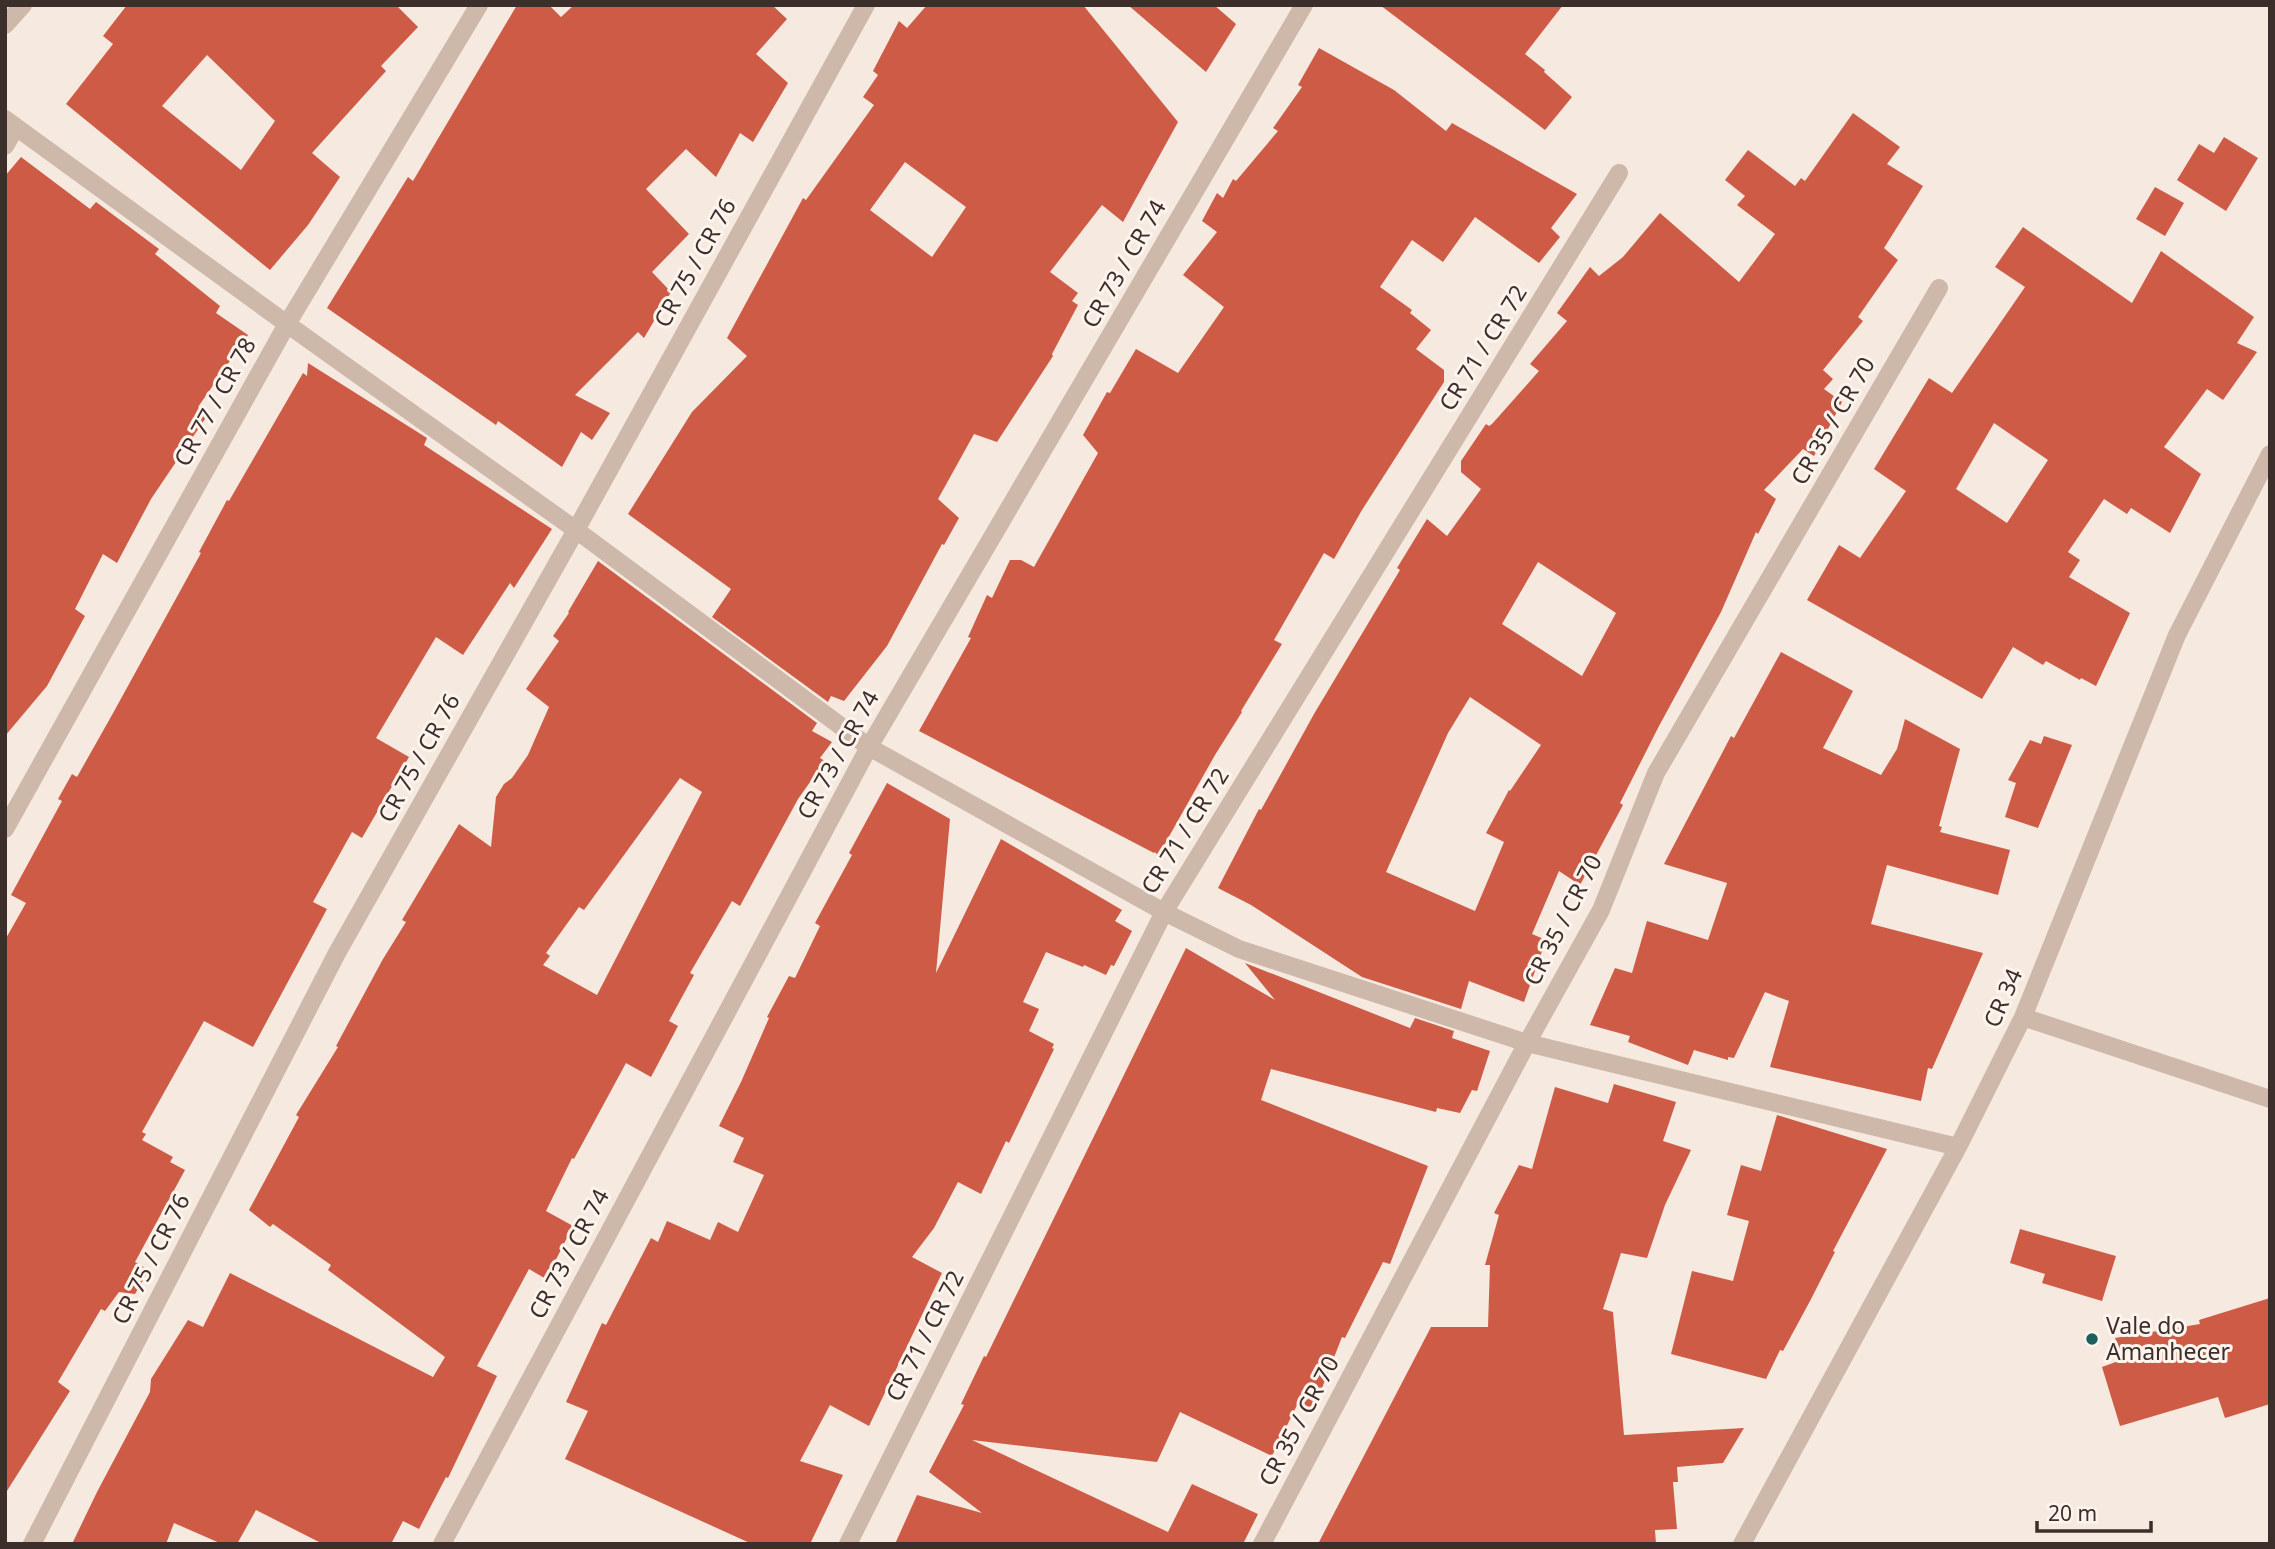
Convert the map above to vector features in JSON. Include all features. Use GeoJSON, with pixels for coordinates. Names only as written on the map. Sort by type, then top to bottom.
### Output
{"type":"FeatureCollection","features":[{"type":"Feature","properties":{"kind":"street"},"geometry":{"type":"LineString","coordinates":[[5,25],[23,5]]}},
{"type":"Feature","properties":{"kind":"street","name":"CR 77 / CR 78"},"geometry":{"type":"LineString","coordinates":[[5,829],[286,324],[479,5]]}},
{"type":"Feature","properties":{"kind":"street","name":"CR 75 / CR 76"},"geometry":{"type":"LineString","coordinates":[[32,1544],[337,953],[576,530],[866,5]]}},
{"type":"Feature","properties":{"kind":"street","name":"CR 73 / CR 74"},"geometry":{"type":"LineString","coordinates":[[442,1544],[869,747],[1304,5]]}},
{"type":"Feature","properties":{"kind":"street"},"geometry":{"type":"LineString","coordinates":[[5,146],[11,123],[286,324],[576,530],[869,747],[1164,912],[1239,949],[1527,1043],[1958,1147]]}},
{"type":"Feature","properties":{"kind":"street","name":"CR 71 / CR 72"},"geometry":{"type":"LineString","coordinates":[[848,1544],[1164,912],[1619,173]]}},
{"type":"Feature","properties":{"kind":"street","name":"CR 35 / CR 70"},"geometry":{"type":"LineString","coordinates":[[1262,1544],[1527,1043],[1601,910],[1656,773],[1939,288]]}},
{"type":"Feature","properties":{"kind":"street","name":"CR 34"},"geometry":{"type":"LineString","coordinates":[[1742,1544],[1958,1147],[2023,1017],[2177,635],[2270,454]]}},
{"type":"Feature","properties":{"kind":"street"},"geometry":{"type":"LineString","coordinates":[[2023,1017],[2270,1099]]}},
{"type":"Feature","properties":{"kind":"building"},"geometry":{"type":"Polygon","coordinates":[[[127,5],[396,5],[418,27],[381,66],[386,71],[312,153],[340,177],[308,225],[270,270],[66,104],[113,44],[103,36],[127,5]],[[207,55],[162,106],[241,170],[275,121],[207,55]]]}},
{"type":"Feature","properties":{"kind":"building"},"geometry":{"type":"Polygon","coordinates":[[[517,5],[549,5],[561,17],[574,5],[772,5],[787,19],[756,54],[788,83],[753,142],[740,133],[716,177],[686,149],[646,189],[689,234],[652,272],[671,292],[644,338],[638,332],[575,395],[610,413],[592,440],[581,432],[562,467],[498,421],[496,425],[327,308],[408,177],[413,181],[517,5]]]}},
{"type":"Feature","properties":{"kind":"building"},"geometry":{"type":"Polygon","coordinates":[[[927,5],[1083,5],[1178,122],[1123,222],[1102,205],[1050,272],[1078,293],[1072,301],[1078,305],[1053,356],[997,442],[974,434],[938,499],[959,518],[887,646],[844,701],[831,696],[828,702],[712,617],[731,589],[628,514],[692,412],[747,356],[727,338],[803,198],[806,200],[874,105],[863,97],[878,75],[873,71],[899,21],[907,28],[927,5]],[[905,162],[870,210],[932,257],[966,207],[905,162]]]}},
{"type":"Feature","properties":{"kind":"building"},"geometry":{"type":"Polygon","coordinates":[[[1128,5],[1214,5],[1236,24],[1206,72],[1128,5]]]}},
{"type":"Feature","properties":{"kind":"building"},"geometry":{"type":"Polygon","coordinates":[[[1380,5],[1563,5],[1525,54],[1572,97],[1545,130],[1380,5]]]}},
{"type":"Feature","properties":{"kind":"building"},"geometry":{"type":"Polygon","coordinates":[[[1319,48],[1394,90],[1446,131],[1452,123],[1577,194],[1551,228],[1560,237],[1539,263],[1475,217],[1443,262],[1412,240],[1380,287],[1412,310],[1410,313],[1431,330],[1416,349],[1444,370],[1444,382],[1334,559],[1324,553],[1274,640],[1282,644],[1158,856],[1155,852],[919,731],[971,638],[968,637],[987,595],[992,598],[1010,560],[1021,560],[1034,567],[1098,453],[1083,435],[1107,392],[1110,393],[1136,349],[1178,373],[1224,307],[1183,275],[1217,232],[1202,221],[1217,193],[1223,198],[1233,179],[1236,181],[1278,131],[1273,128],[1302,87],[1298,85],[1319,48]]]}},
{"type":"Feature","properties":{"kind":"building"},"geometry":{"type":"Polygon","coordinates":[[[1853,113],[1900,147],[1887,164],[1923,186],[1884,248],[1898,260],[1858,317],[1863,321],[1823,370],[1833,379],[1824,389],[1842,402],[1814,456],[1803,449],[1764,490],[1776,499],[1758,534],[1756,532],[1721,612],[1659,726],[1620,803],[1623,805],[1580,885],[1559,871],[1532,934],[1546,940],[1524,1002],[1469,981],[1461,1009],[1362,977],[1251,905],[1218,888],[1259,809],[1261,810],[1427,519],[1447,536],[1481,489],[1461,472],[1461,461],[1486,424],[1492,424],[1539,371],[1530,364],[1567,321],[1557,313],[1590,267],[1599,276],[1623,257],[1660,213],[1739,282],[1775,234],[1737,205],[1745,196],[1725,180],[1748,150],[1795,186],[1801,178],[1805,181],[1853,113]],[[1538,562],[1502,624],[1582,676],[1616,613],[1538,562]],[[1470,697],[1448,733],[1386,872],[1475,911],[1504,842],[1486,833],[1509,790],[1541,745],[1470,697]]]}},
{"type":"Feature","properties":{"kind":"building"},"geometry":{"type":"Polygon","coordinates":[[[2224,137],[2258,158],[2226,211],[2177,180],[2199,144],[2214,153],[2224,137]]]}},
{"type":"Feature","properties":{"kind":"building"},"geometry":{"type":"Polygon","coordinates":[[[21,157],[90,209],[96,202],[159,249],[155,254],[220,306],[216,313],[248,335],[198,407],[209,413],[151,499],[117,563],[103,554],[75,609],[85,616],[47,686],[5,736],[5,176],[21,157]]]}},
{"type":"Feature","properties":{"kind":"building"},"geometry":{"type":"Polygon","coordinates":[[[2155,187],[2184,203],[2165,236],[2136,219],[2155,187]]]}},
{"type":"Feature","properties":{"kind":"building"},"geometry":{"type":"Polygon","coordinates":[[[2023,227],[2132,303],[2161,251],[2254,317],[2237,343],[2257,352],[2223,400],[2207,389],[2164,447],[2201,474],[2170,533],[2131,508],[2127,514],[2104,499],[2068,552],[2080,560],[2069,577],[2130,613],[2096,686],[2046,661],[2043,665],[2013,647],[1982,699],[1807,600],[1839,545],[1860,558],[1906,491],[1874,469],[1929,378],[1952,393],[2025,287],[1995,267],[2023,227]],[[1994,423],[1956,489],[2007,523],[2048,460],[1994,423]]]}},
{"type":"Feature","properties":{"kind":"building"},"geometry":{"type":"Polygon","coordinates":[[[308,363],[427,438],[424,445],[552,529],[514,588],[510,583],[463,655],[436,637],[376,738],[409,757],[362,838],[352,832],[313,902],[327,909],[253,1047],[204,1021],[142,1132],[146,1134],[142,1140],[173,1157],[170,1162],[185,1170],[135,1262],[149,1270],[135,1294],[119,1292],[105,1311],[101,1309],[58,1382],[70,1391],[5,1494],[5,940],[26,903],[11,895],[62,801],[58,799],[72,774],[77,777],[201,553],[199,552],[227,500],[229,501],[303,373],[307,376],[308,363]]]}},
{"type":"Feature","properties":{"kind":"building"},"geometry":{"type":"Polygon","coordinates":[[[598,561],[817,723],[812,731],[832,742],[820,758],[825,761],[798,799],[740,906],[732,901],[690,973],[694,975],[669,1021],[678,1026],[651,1077],[626,1063],[574,1159],[572,1158],[546,1211],[573,1226],[546,1279],[529,1269],[477,1366],[497,1376],[448,1478],[446,1477],[419,1529],[403,1521],[391,1544],[323,1544],[256,1510],[237,1544],[222,1544],[174,1523],[166,1544],[72,1544],[150,1392],[151,1379],[188,1320],[203,1327],[230,1273],[433,1377],[445,1357],[328,1270],[331,1265],[273,1224],[270,1227],[249,1210],[299,1117],[296,1115],[338,1047],[336,1046],[383,959],[406,922],[402,920],[459,824],[491,847],[496,797],[528,755],[549,707],[526,689],[559,641],[553,636],[598,561]],[[680,778],[584,910],[579,907],[546,953],[550,956],[543,965],[597,995],[702,792],[680,778]]]}},
{"type":"Feature","properties":{"kind":"building"},"geometry":{"type":"Polygon","coordinates":[[[1781,652],[1853,691],[1823,748],[1881,775],[1897,749],[1905,719],[1960,749],[1939,826],[1942,827],[1940,832],[2010,850],[1998,895],[1887,865],[1871,924],[1983,953],[1932,1069],[1928,1068],[1921,1101],[1770,1067],[1789,1001],[1765,992],[1734,1058],[1728,1057],[1728,1060],[1694,1050],[1688,1065],[1628,1042],[1630,1036],[1590,1025],[1615,968],[1632,973],[1647,921],[1708,940],[1727,883],[1664,864],[1731,736],[1734,738],[1781,652]]]}},
{"type":"Feature","properties":{"kind":"building"},"geometry":{"type":"Polygon","coordinates":[[[2044,736],[2072,745],[2038,828],[2005,817],[2016,783],[2008,780],[2030,740],[2041,744],[2044,736]]]}},
{"type":"Feature","properties":{"kind":"building"},"geometry":{"type":"Polygon","coordinates":[[[887,783],[950,819],[936,973],[1001,839],[1122,910],[1115,921],[1132,931],[1114,966],[1111,965],[1106,975],[1046,952],[1023,1002],[1039,1009],[1029,1031],[1054,1044],[1054,1049],[981,1194],[958,1182],[934,1228],[912,1257],[942,1273],[869,1426],[830,1405],[800,1461],[843,1475],[810,1544],[752,1544],[565,1459],[588,1411],[566,1402],[602,1323],[606,1325],[651,1238],[658,1242],[667,1221],[710,1240],[718,1222],[738,1232],[764,1175],[733,1162],[744,1138],[719,1126],[741,1082],[769,1018],[767,1017],[789,976],[795,978],[820,926],[815,923],[887,783]]]}},
{"type":"Feature","properties":{"kind":"building"},"geometry":{"type":"Polygon","coordinates":[[[1186,948],[1275,1000],[1245,963],[1410,1028],[1415,1018],[1454,1031],[1452,1038],[1490,1051],[1477,1091],[1472,1090],[1460,1113],[1437,1108],[1436,1112],[1271,1069],[1261,1100],[1428,1166],[1390,1264],[1383,1262],[1345,1338],[1342,1337],[1313,1411],[1298,1403],[1272,1456],[1180,1412],[1157,1462],[972,1440],[1168,1532],[1192,1484],[1258,1514],[1243,1544],[895,1544],[917,1495],[982,1513],[929,1472],[1186,948]]]}},
{"type":"Feature","properties":{"kind":"building"},"geometry":{"type":"Polygon","coordinates":[[[1614,1084],[1676,1102],[1663,1141],[1691,1150],[1665,1205],[1647,1258],[1621,1253],[1603,1309],[1613,1312],[1624,1435],[1744,1428],[1723,1463],[1677,1467],[1678,1482],[1673,1482],[1677,1529],[1655,1530],[1656,1544],[1318,1544],[1431,1327],[1488,1327],[1490,1265],[1485,1265],[1499,1215],[1494,1213],[1519,1165],[1532,1169],[1555,1087],[1608,1103],[1614,1084]]]}},
{"type":"Feature","properties":{"kind":"building"},"geometry":{"type":"Polygon","coordinates":[[[1777,1115],[1887,1149],[1810,1301],[1766,1379],[1671,1354],[1692,1271],[1733,1281],[1749,1221],[1727,1215],[1741,1165],[1761,1171],[1777,1115]]]}},
{"type":"Feature","properties":{"kind":"building"},"geometry":{"type":"Polygon","coordinates":[[[2020,1229],[2116,1256],[2102,1301],[2042,1283],[2045,1274],[2010,1263],[2020,1229]]]}},
{"type":"Feature","properties":{"kind":"building"},"geometry":{"type":"Polygon","coordinates":[[[2270,1298],[2270,1404],[2225,1418],[2218,1397],[2120,1426],[2102,1367],[2124,1359],[2115,1338],[2200,1324],[2199,1320],[2270,1298]]]}},
{"type":"Feature","properties":{"kind":"place","name":"Vale do Amanhecer"},"geometry":{"type":"Point","coordinates":[2092,1339]}}]}
